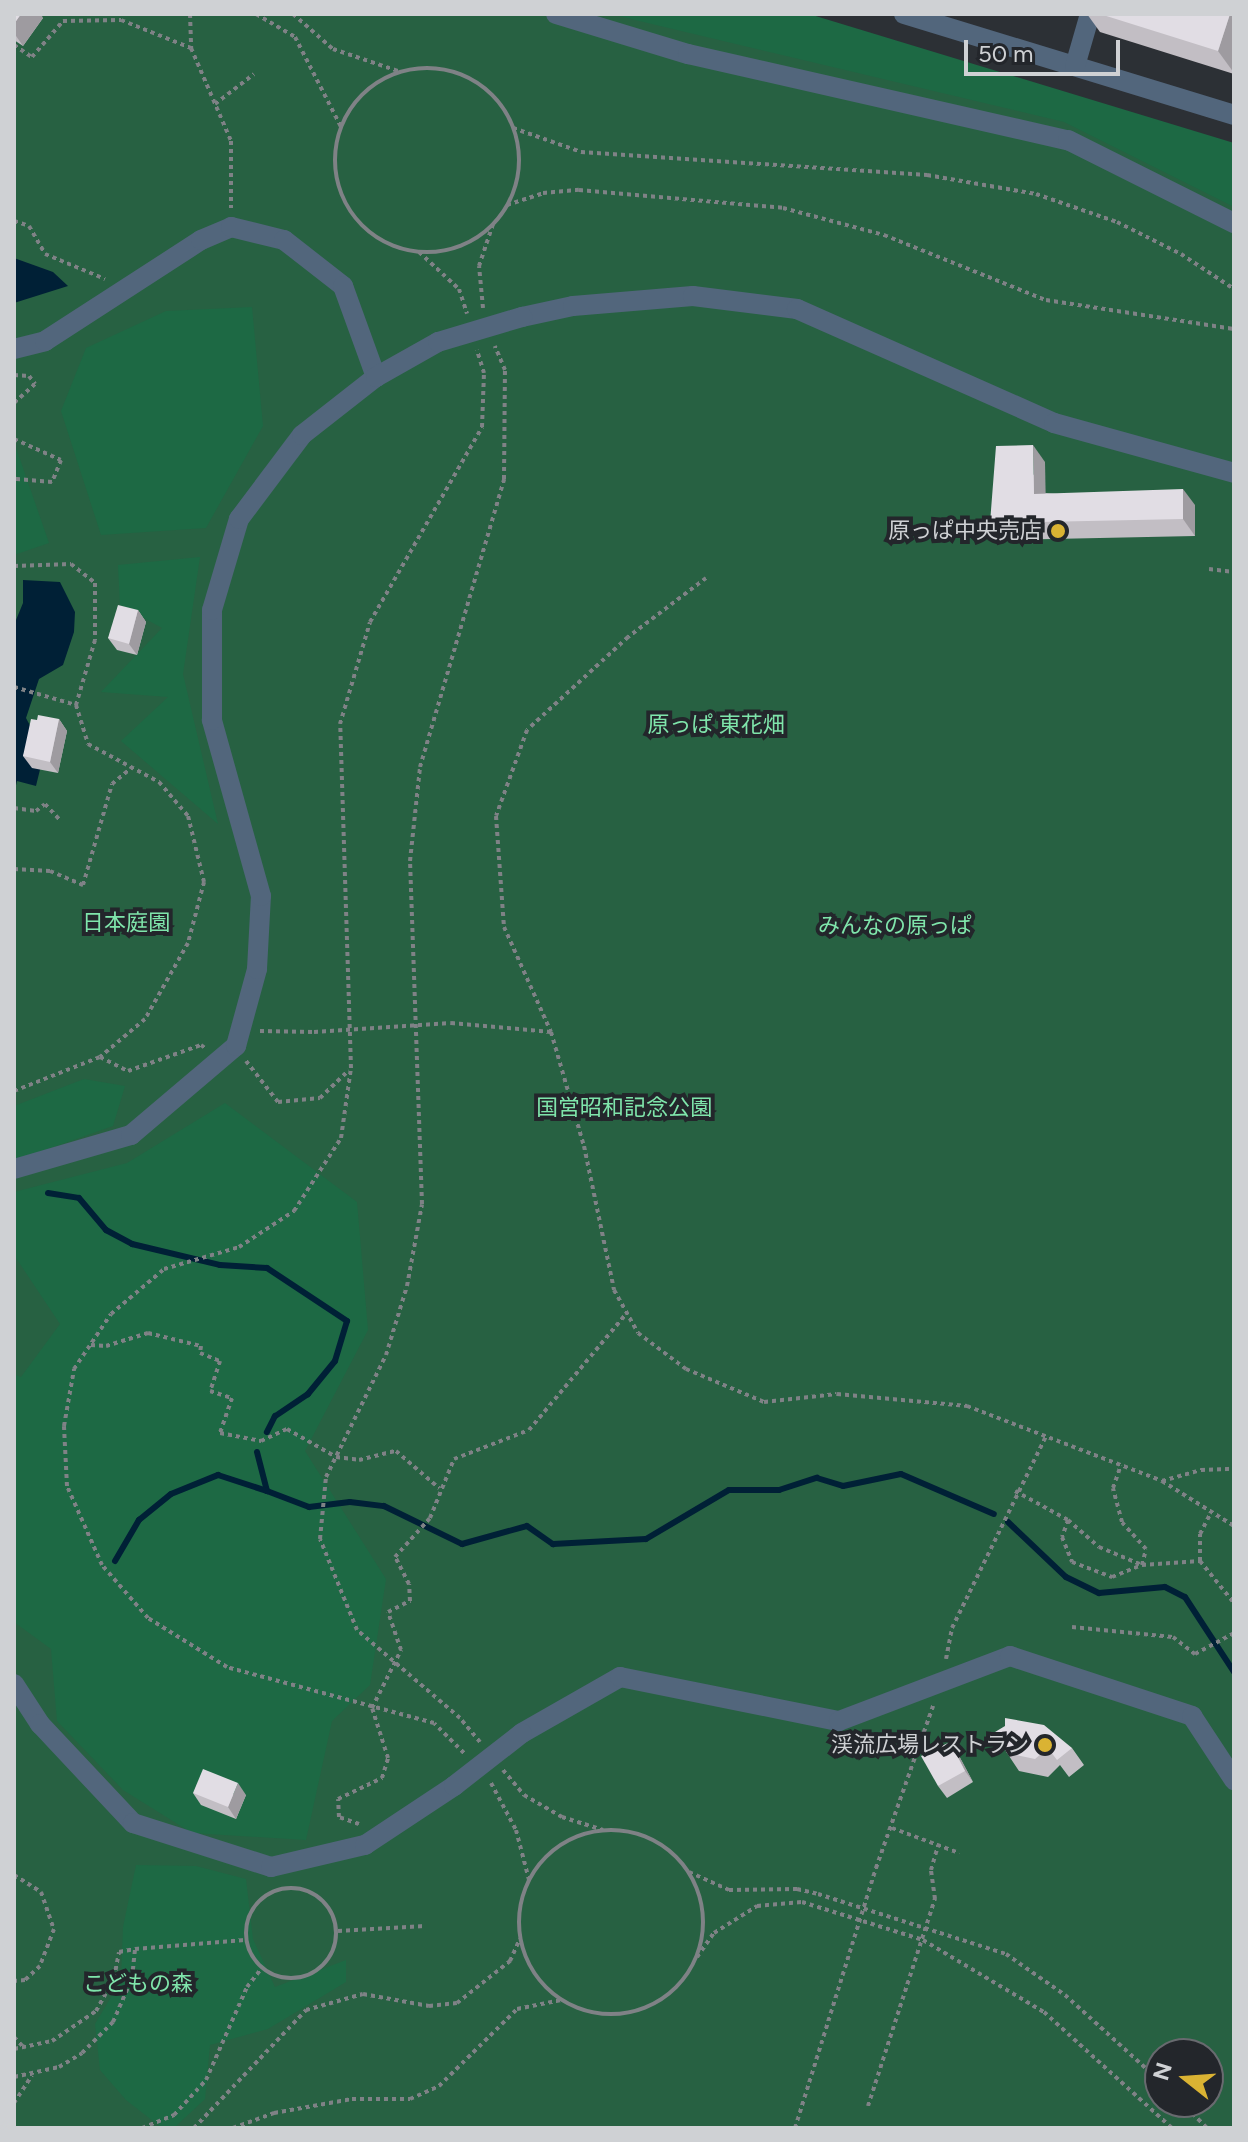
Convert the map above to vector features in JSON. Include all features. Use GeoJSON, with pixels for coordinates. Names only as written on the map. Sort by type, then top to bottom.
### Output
{"type":"FeatureCollection","features":[{"type":"Feature","properties":{"kind":"street"},"geometry":{"type":"LineString","coordinates":[[556,14],[688,54],[1068,140],[1234,223]]}},
{"type":"Feature","properties":{"kind":"street"},"geometry":{"type":"LineString","coordinates":[[904,14],[956,22],[1075,66],[1234,115]]}},
{"type":"Feature","properties":{"kind":"street"},"geometry":{"type":"LineString","coordinates":[[1075,66],[1090,14]]}},
{"type":"Feature","properties":{"kind":"street"},"geometry":{"type":"LineString","coordinates":[[14,349],[45,341],[126,288],[231,227],[284,240],[343,286],[376,377]]}},
{"type":"Feature","properties":{"kind":"street"},"geometry":{"type":"LineString","coordinates":[[14,1169],[131,1135],[233,1046],[257,969],[261,896],[212,720],[212,610],[239,519],[302,435],[376,377],[438,342],[522,317],[573,306],[693,296],[797,309],[1054,423],[1234,473]]}},
{"type":"Feature","properties":{"kind":"street"},"geometry":{"type":"LineString","coordinates":[[14,1684],[40,1724],[133,1823],[271,1867],[365,1845],[454,1786],[522,1733],[620,1677],[839,1721],[1010,1656],[1083,1676],[1192,1716],[1234,1780]]}},
{"type":"Feature","properties":{"kind":"path"},"geometry":{"type":"LineString","coordinates":[[190,14],[191,48],[231,141],[231,227]]}},
{"type":"Feature","properties":{"kind":"path"},"geometry":{"type":"LineString","coordinates":[[256,14],[295,37],[341,127]]}},
{"type":"Feature","properties":{"kind":"path"},"geometry":{"type":"LineString","coordinates":[[293,14],[333,49],[400,72]]}},
{"type":"Feature","properties":{"kind":"path"},"geometry":{"type":"LineString","coordinates":[[14,45],[32,57],[63,21],[121,20],[191,48]]}},
{"type":"Feature","properties":{"kind":"path"},"geometry":{"type":"LineString","coordinates":[[468,317],[459,289],[419,252],[379,239],[349,209],[336,169],[341,127],[369,89],[400,72],[428,68],[468,78],[491,94],[513,128],[519,167],[507,205],[493,224],[479,266],[484,318]]}},
{"type":"Feature","properties":{"kind":"path"},"geometry":{"type":"LineString","coordinates":[[215,104],[254,74]]}},
{"type":"Feature","properties":{"kind":"path"},"geometry":{"type":"LineString","coordinates":[[513,128],[581,152],[927,175],[1036,194],[1117,222],[1181,254],[1234,289]]}},
{"type":"Feature","properties":{"kind":"path"},"geometry":{"type":"LineString","coordinates":[[507,205],[543,193],[579,190],[783,208],[884,235],[1046,300],[1234,329]]}},
{"type":"Feature","properties":{"kind":"path"},"geometry":{"type":"LineString","coordinates":[[14,221],[29,226],[45,254],[126,288]]}},
{"type":"Feature","properties":{"kind":"path"},"geometry":{"type":"LineString","coordinates":[[419,252],[459,246],[493,224]]}},
{"type":"Feature","properties":{"kind":"path"},"geometry":{"type":"LineString","coordinates":[[488,1751],[460,1718],[396,1667],[357,1630],[320,1539],[325,1491],[336,1457],[386,1355],[407,1286],[422,1204],[410,861],[420,767],[504,479],[505,370],[494,344]]}},
{"type":"Feature","properties":{"kind":"path"},"geometry":{"type":"LineString","coordinates":[[466,1755],[434,1723],[227,1667],[148,1618],[102,1565],[67,1486],[64,1426],[74,1369],[111,1314],[164,1269],[239,1247],[294,1211],[341,1138],[351,1068],[340,724],[370,622],[482,427],[484,373],[476,345]]}},
{"type":"Feature","properties":{"kind":"path"},"geometry":{"type":"LineString","coordinates":[[14,375],[29,376],[35,384],[14,403]]}},
{"type":"Feature","properties":{"kind":"path"},"geometry":{"type":"LineString","coordinates":[[14,439],[61,460],[52,482],[14,479]]}},
{"type":"Feature","properties":{"kind":"path"},"geometry":{"type":"LineString","coordinates":[[14,566],[71,564],[95,583],[95,640],[76,705],[88,744],[159,782],[188,816],[204,882],[188,943],[145,1019],[100,1057],[14,1091]]}},
{"type":"Feature","properties":{"kind":"path"},"geometry":{"type":"LineString","coordinates":[[1209,569],[1234,572]]}},
{"type":"Feature","properties":{"kind":"path"},"geometry":{"type":"LineString","coordinates":[[706,578],[628,637],[527,730],[496,816],[504,927],[551,1032],[584,1146],[614,1290],[638,1333],[686,1369],[764,1402],[837,1394],[967,1406],[1162,1481],[1234,1526]]}},
{"type":"Feature","properties":{"kind":"path"},"geometry":{"type":"LineString","coordinates":[[14,687],[76,705]]}},
{"type":"Feature","properties":{"kind":"path"},"geometry":{"type":"LineString","coordinates":[[14,869],[50,871],[83,885],[112,784],[132,767]]}},
{"type":"Feature","properties":{"kind":"path"},"geometry":{"type":"LineString","coordinates":[[14,808],[36,811],[45,804],[61,821]]}},
{"type":"Feature","properties":{"kind":"path"},"geometry":{"type":"LineString","coordinates":[[100,1057],[128,1071],[201,1045],[233,1046],[314,1032],[451,1023],[551,1032]]}},
{"type":"Feature","properties":{"kind":"path"},"geometry":{"type":"LineString","coordinates":[[233,1046],[278,1102],[320,1098],[351,1068]]}},
{"type":"Feature","properties":{"kind":"path"},"geometry":{"type":"LineString","coordinates":[[365,1845],[359,1824],[339,1817],[338,1799],[382,1778],[388,1758],[372,1708],[396,1667],[401,1650],[388,1612],[410,1601],[409,1584],[395,1557],[430,1518],[439,1488],[454,1459],[529,1430],[627,1313]]}},
{"type":"Feature","properties":{"kind":"path"},"geometry":{"type":"LineString","coordinates":[[91,1345],[106,1346],[148,1333],[201,1346],[200,1353],[220,1361],[210,1391],[232,1398],[220,1433],[261,1441],[287,1429],[336,1457],[359,1460],[396,1451],[439,1488]]}},
{"type":"Feature","properties":{"kind":"path"},"geometry":{"type":"LineString","coordinates":[[795,2128],[876,1868],[942,1680],[952,1628],[1015,1491],[1046,1436]]}},
{"type":"Feature","properties":{"kind":"path"},"geometry":{"type":"LineString","coordinates":[[1121,1465],[1113,1488],[1122,1522],[1146,1549],[1142,1565]]}},
{"type":"Feature","properties":{"kind":"path"},"geometry":{"type":"LineString","coordinates":[[1162,1481],[1201,1470],[1234,1469]]}},
{"type":"Feature","properties":{"kind":"path"},"geometry":{"type":"LineString","coordinates":[[1015,1491],[1068,1520],[1099,1547],[1142,1565]]}},
{"type":"Feature","properties":{"kind":"path"},"geometry":{"type":"LineString","coordinates":[[1211,1512],[1200,1534],[1200,1561],[1234,1603]]}},
{"type":"Feature","properties":{"kind":"path"},"geometry":{"type":"LineString","coordinates":[[1068,1520],[1062,1537],[1072,1562],[1112,1577],[1142,1565],[1200,1561]]}},
{"type":"Feature","properties":{"kind":"path"},"geometry":{"type":"LineString","coordinates":[[1072,1627],[1173,1637],[1195,1654],[1231,1634]]}},
{"type":"Feature","properties":{"kind":"path"},"geometry":{"type":"LineString","coordinates":[[497,1762],[524,1795],[562,1817],[603,1830],[650,1839],[687,1871],[729,1890],[797,1889],[1006,1954],[1065,1995],[1144,2067]]}},
{"type":"Feature","properties":{"kind":"path"},"geometry":{"type":"LineString","coordinates":[[487,1776],[516,1830],[529,1880]]}},
{"type":"Feature","properties":{"kind":"path"},"geometry":{"type":"LineString","coordinates":[[892,1828],[959,1853]]}},
{"type":"Feature","properties":{"kind":"path"},"geometry":{"type":"LineString","coordinates":[[603,1830],[552,1851],[529,1880],[518,1919],[520,1939],[530,1968],[561,2000],[593,2013],[628,2013],[667,1994],[714,1933],[757,1906],[802,1902],[919,1939],[981,1970],[1044,2012],[1172,2128]]}},
{"type":"Feature","properties":{"kind":"path"},"geometry":{"type":"LineString","coordinates":[[868,2106],[922,1927],[935,1899],[931,1870],[938,1845]]}},
{"type":"Feature","properties":{"kind":"path"},"geometry":{"type":"LineString","coordinates":[[687,1871],[703,1924],[694,1961]]}},
{"type":"Feature","properties":{"kind":"path"},"geometry":{"type":"LineString","coordinates":[[14,1875],[41,1892],[54,1929],[40,1966],[25,1980],[14,1981]]}},
{"type":"Feature","properties":{"kind":"path"},"geometry":{"type":"LineString","coordinates":[[278,1888],[306,1888],[328,1904],[338,1931],[331,1956],[312,1975],[286,1979],[261,1969],[245,1940],[252,1908],[278,1888]]}},
{"type":"Feature","properties":{"kind":"path"},"geometry":{"type":"LineString","coordinates":[[338,1931],[425,1926]]}},
{"type":"Feature","properties":{"kind":"path"},"geometry":{"type":"LineString","coordinates":[[194,2128],[306,2010],[363,1994],[429,2006],[457,2003],[485,1987],[510,1961],[520,1939]]}},
{"type":"Feature","properties":{"kind":"path"},"geometry":{"type":"LineString","coordinates":[[14,2049],[25,2049],[70,2032],[96,2011],[114,1978],[119,1952],[245,1940]]}},
{"type":"Feature","properties":{"kind":"path"},"geometry":{"type":"LineString","coordinates":[[14,2077],[32,2075],[82,2053],[113,2022],[132,1978],[135,1949]]}},
{"type":"Feature","properties":{"kind":"path"},"geometry":{"type":"LineString","coordinates":[[142,2128],[174,2115],[206,2080],[247,1987],[261,1969]]}},
{"type":"Feature","properties":{"kind":"path"},"geometry":{"type":"LineString","coordinates":[[233,2128],[274,2113],[352,2099],[410,2099],[439,2086],[517,2009],[561,2000]]}},
{"type":"Feature","properties":{"kind":"path"},"geometry":{"type":"LineString","coordinates":[[14,2037],[25,2049]]}},
{"type":"Feature","properties":{"kind":"path"},"geometry":{"type":"LineString","coordinates":[[14,2103],[32,2075]]}},
{"type":"Feature","properties":{"kind":"green space","name":"国営昭和記念公園"},"geometry":{"type":"Polygon","coordinates":[[[14,14],[753,14],[1234,163],[1234,2128],[14,2128],[14,14]]]}},
{"type":"Feature","properties":{"kind":"green space"},"geometry":{"type":"Polygon","coordinates":[[[610,14],[809,14],[1234,143],[1234,207],[1064,122],[610,14]]]}},
{"type":"Feature","properties":{"kind":"green space"},"geometry":{"type":"Polygon","coordinates":[[[252,307],[263,426],[206,528],[101,535],[61,411],[86,348],[166,311],[252,307]]]}},
{"type":"Feature","properties":{"kind":"green space"},"geometry":{"type":"Polygon","coordinates":[[[14,442],[49,543],[14,555],[14,442]]]}},
{"type":"Feature","properties":{"kind":"green space"},"geometry":{"type":"Polygon","coordinates":[[[200,557],[183,674],[218,824],[121,741],[168,697],[101,692],[162,628],[120,605],[118,565],[200,557]]]}},
{"type":"Feature","properties":{"kind":"green space"},"geometry":{"type":"Polygon","coordinates":[[[84,1079],[125,1086],[113,1126],[14,1161],[14,1106],[84,1079]]]}},
{"type":"Feature","properties":{"kind":"green space"},"geometry":{"type":"Polygon","coordinates":[[[225,1103],[357,1202],[368,1330],[305,1451],[386,1579],[370,1685],[332,1721],[306,1840],[192,1833],[123,1790],[57,1721],[51,1649],[14,1622],[14,1374],[21,1377],[60,1324],[14,1255],[14,1192],[127,1163],[225,1103]]]}},
{"type":"Feature","properties":{"kind":"green space","name":"こどもの森"},"geometry":{"type":"Polygon","coordinates":[[[136,1865],[196,1866],[246,1879],[253,1939],[275,1987],[346,1960],[346,1982],[268,2029],[210,2045],[205,2099],[174,2128],[162,2128],[126,2100],[100,2070],[95,2024],[121,1980],[123,1927],[136,1865]]]}},
{"type":"Feature","properties":{"kind":"water"},"geometry":{"type":"Polygon","coordinates":[[[14,258],[53,272],[68,286],[14,303],[14,258]]]}},
{"type":"Feature","properties":{"kind":"water"},"geometry":{"type":"Polygon","coordinates":[[[23,580],[60,582],[75,612],[74,632],[63,665],[39,679],[26,718],[35,735],[47,741],[36,786],[17,781],[14,794],[14,625],[23,603],[23,580]]]}},
{"type":"Feature","properties":{"kind":"building"},"geometry":{"type":"Polygon","coordinates":[[[1100,14],[1230,14],[1218,51],[1100,14]]]}},
{"type":"Feature","properties":{"kind":"building"},"geometry":{"type":"Polygon","coordinates":[[[1033,445],[1034,494],[1183,489],[1183,519],[990,523],[996,446],[1033,445]]]}},
{"type":"Feature","properties":{"kind":"building"},"geometry":{"type":"Polygon","coordinates":[[[118,605],[138,610],[129,644],[108,638],[118,605]]]}},
{"type":"Feature","properties":{"kind":"building"},"geometry":{"type":"Polygon","coordinates":[[[38,715],[59,719],[50,762],[23,756],[31,719],[37,720],[38,715]]]}},
{"type":"Feature","properties":{"kind":"building"},"geometry":{"type":"Polygon","coordinates":[[[1005,1718],[1044,1725],[1072,1748],[1057,1760],[1048,1748],[1035,1759],[1007,1753],[995,1732],[1005,1726],[1005,1718]]]}},
{"type":"Feature","properties":{"kind":"building"},"geometry":{"type":"Polygon","coordinates":[[[950,1742],[965,1771],[938,1786],[921,1756],[950,1742]]]}},
{"type":"Feature","properties":{"kind":"building"},"geometry":{"type":"Polygon","coordinates":[[[203,1769],[238,1783],[228,1807],[193,1793],[203,1769]]]}},
{"type":"Feature","properties":{"kind":"waterway"},"geometry":{"type":"LineString","coordinates":[[48,1193],[79,1198],[106,1230],[132,1244],[220,1265],[267,1268],[347,1321],[335,1361],[308,1394],[275,1416],[267,1432]]}},
{"type":"Feature","properties":{"kind":"waterway"},"geometry":{"type":"LineString","coordinates":[[257,1452],[267,1491],[309,1507],[350,1502],[384,1506],[462,1544],[527,1526],[553,1544],[646,1539],[729,1490],[779,1490],[817,1478],[843,1486],[901,1474],[994,1514]]}},
{"type":"Feature","properties":{"kind":"waterway"},"geometry":{"type":"LineString","coordinates":[[115,1561],[139,1520],[171,1494],[218,1475],[267,1491]]}},
{"type":"Feature","properties":{"kind":"waterway"},"geometry":{"type":"LineString","coordinates":[[1008,1522],[1066,1577],[1099,1593],[1165,1587],[1185,1597],[1234,1672]]}},
{"type":"Feature","properties":{"kind":"place","name":"原っぱ中央売店"},"geometry":{"type":"Point","coordinates":[1058,531]}},
{"type":"Feature","properties":{"kind":"place","name":"渓流広場レストラン"},"geometry":{"type":"Point","coordinates":[1045,1745]}},
{"type":"Feature","properties":{"kind":"park label","name":"原っぱ 東花畑"},"geometry":{"type":"Point","coordinates":[716,725]}},
{"type":"Feature","properties":{"kind":"park label","name":"日本庭園"},"geometry":{"type":"Point","coordinates":[126,923]}},
{"type":"Feature","properties":{"kind":"park label","name":"みんなの原っぱ"},"geometry":{"type":"Point","coordinates":[895,926]}}]}
